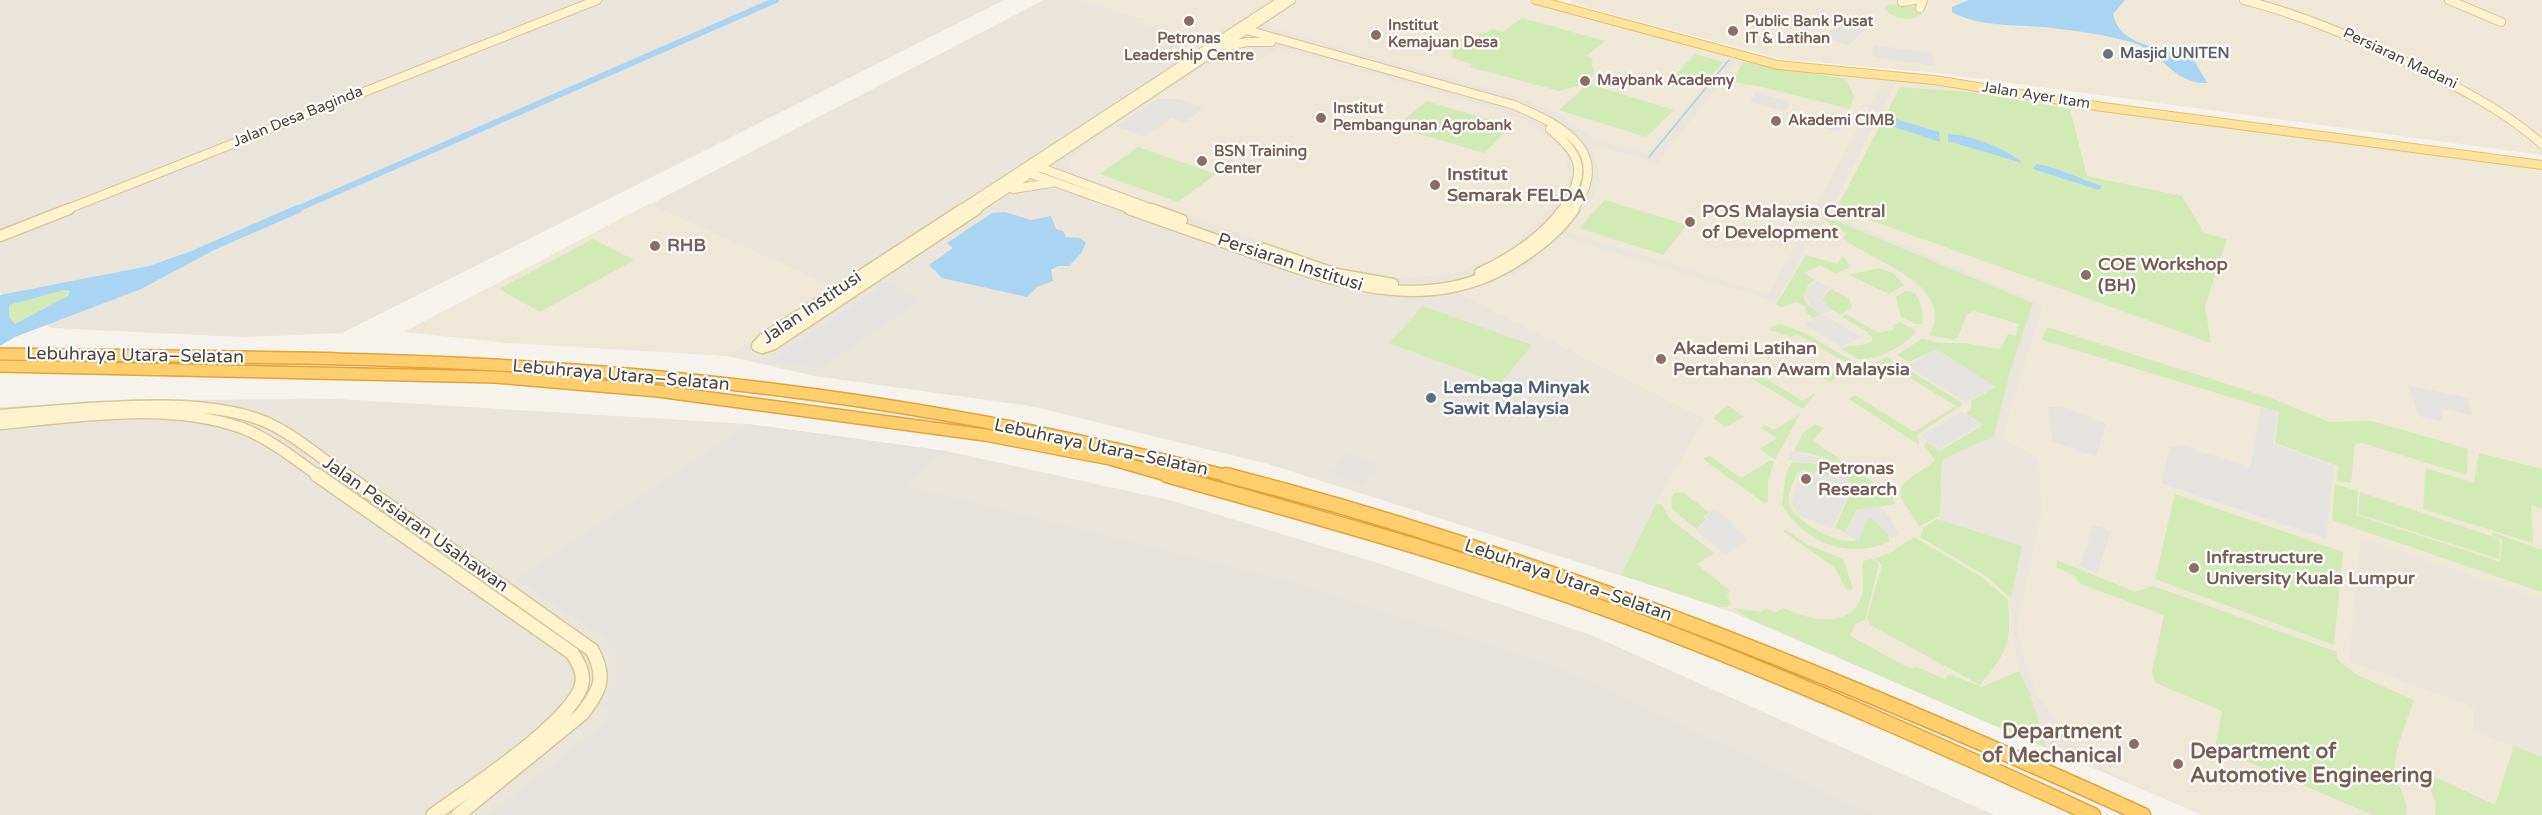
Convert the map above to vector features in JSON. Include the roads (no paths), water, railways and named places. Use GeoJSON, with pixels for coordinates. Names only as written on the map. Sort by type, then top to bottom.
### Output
{"type":"FeatureCollection","features":[{"type":"Feature","properties":{"kind":"highway","name":"Lebuhraya Utara–Selatan"},"geometry":{"type":"LineString","coordinates":[[0,354],[342,359],[506,366],[656,377],[995,424],[1117,449],[1228,476],[1427,532],[1649,607],[1764,651],[1953,729],[2143,815]]}},
{"type":"Feature","properties":{"kind":"highway","name":"Lebuhraya Utara–Selatan"},"geometry":{"type":"LineString","coordinates":[[0,366],[496,377],[658,391],[825,412],[986,435],[1110,459],[1422,547],[1641,622],[1946,748],[2093,815]]}},
{"type":"Feature","properties":{"kind":"main road","name":"Jalan Ayer Itam"},"geometry":{"type":"LineString","coordinates":[[1536,0],[1778,65],[1934,80],[2103,107],[2542,165]]}},
{"type":"Feature","properties":{"kind":"main road","name":"Jalan Ayer Itam"},"geometry":{"type":"LineString","coordinates":[[1546,0],[1753,56],[1795,64],[1919,74],[2103,102],[2542,159]]}},
{"type":"Feature","properties":{"kind":"street","name":"Jalan Desa Baginda"},"geometry":{"type":"LineString","coordinates":[[0,236],[597,0]]}},
{"type":"Feature","properties":{"kind":"street","name":"Jalan Institusi"},"geometry":{"type":"LineString","coordinates":[[1282,0],[1031,169],[763,339],[757,346],[762,348],[770,346],[999,194],[1031,169],[1066,150],[1218,49],[1240,30],[1291,0]]}},
{"type":"Feature","properties":{"kind":"street"},"geometry":{"type":"LineString","coordinates":[[1902,2],[1915,0]]}},
{"type":"Feature","properties":{"kind":"street","name":"Persiaran Madani"},"geometry":{"type":"LineString","coordinates":[[2244,0],[2322,23],[2459,87],[2517,121],[2542,144]]}},
{"type":"Feature","properties":{"kind":"street"},"geometry":{"type":"LineString","coordinates":[[2449,0],[2492,21],[2504,21]]}},
{"type":"Feature","properties":{"kind":"street"},"geometry":{"type":"LineString","coordinates":[[1270,14],[1262,31],[1273,40]]}},
{"type":"Feature","properties":{"kind":"street","name":"Persiaran Institusi"},"geometry":{"type":"LineString","coordinates":[[1031,169],[1343,284],[1394,291],[1457,286],[1508,268],[1527,256],[1555,230],[1588,186],[1591,170],[1586,154],[1560,127],[1539,115],[1514,105],[1240,30]]}},
{"type":"Feature","properties":{"kind":"street"},"geometry":{"type":"LineString","coordinates":[[1218,49],[1247,42],[1273,40]]}},
{"type":"Feature","properties":{"kind":"street"},"geometry":{"type":"LineString","coordinates":[[999,194],[1029,185],[1063,181],[1060,166],[1066,150]]}},
{"type":"Feature","properties":{"kind":"street","name":"Jalan Persiaran Usahawan"},"geometry":{"type":"LineString","coordinates":[[0,415],[156,406],[228,412],[263,421],[283,432],[592,650],[599,662],[600,684],[584,714],[458,815]]}},
{"type":"Feature","properties":{"kind":"street","name":"Jalan Persiaran Usahawan"},"geometry":{"type":"LineString","coordinates":[[0,424],[147,414],[215,420],[244,428],[270,442],[572,653],[581,668],[583,678],[581,688],[569,708],[548,727],[433,815]]}},
{"type":"Feature","properties":{"kind":"water"},"geometry":{"type":"Polygon","coordinates":[[[1969,0],[2125,0],[2113,14],[2124,34],[2143,44],[2188,56],[2194,61],[2208,83],[2186,79],[2145,48],[2124,40],[2062,29],[1975,21],[1952,12],[1952,7],[1969,0]]]}},
{"type":"Feature","properties":{"kind":"water"},"geometry":{"type":"Polygon","coordinates":[[[1882,115],[1939,132],[1940,142],[1880,122],[1882,115]]]}},
{"type":"Feature","properties":{"kind":"water"},"geometry":{"type":"Polygon","coordinates":[[[1948,134],[1987,143],[2022,163],[1948,141],[1948,134]]]}},
{"type":"Feature","properties":{"kind":"water"},"geometry":{"type":"Polygon","coordinates":[[[2037,164],[2102,186],[2099,190],[2033,169],[2037,164]]]}},
{"type":"Feature","properties":{"kind":"water"},"geometry":{"type":"Polygon","coordinates":[[[1005,212],[1031,220],[1051,216],[1056,229],[1063,231],[1066,237],[1080,238],[1086,243],[1081,253],[1069,266],[1058,266],[1051,270],[1053,281],[1037,287],[1027,297],[942,278],[929,265],[953,248],[947,243],[992,213],[1005,212]]]}},
{"type":"Feature","properties":{"kind":"water"},"geometry":{"type":"Polygon","coordinates":[[[200,248],[216,249],[141,289],[15,337],[0,346],[0,295],[149,266],[200,248]],[[64,290],[9,305],[9,317],[15,324],[68,296],[70,291],[64,290]]]}},
{"type":"Feature","properties":{"kind":"waterway"},"geometry":{"type":"LineString","coordinates":[[295,210],[776,0]]}},
{"type":"Feature","properties":{"kind":"waterway"},"geometry":{"type":"LineString","coordinates":[[1649,157],[1729,60]]}},
{"type":"Feature","properties":{"kind":"waterway"},"geometry":{"type":"LineString","coordinates":[[199,252],[298,209]]}},
{"type":"Feature","properties":{"kind":"place","name":"Petronas Leadership Centre"},"geometry":{"type":"Point","coordinates":[1189,21]}},
{"type":"Feature","properties":{"kind":"place","name":"Public Bank Pusat IT & Latihan"},"geometry":{"type":"Point","coordinates":[1733,31]}},
{"type":"Feature","properties":{"kind":"place","name":"Institut Kemajuan Desa"},"geometry":{"type":"Point","coordinates":[1376,35]}},
{"type":"Feature","properties":{"kind":"place","name":"Masjid UNITEN"},"geometry":{"type":"Point","coordinates":[2108,54]}},
{"type":"Feature","properties":{"kind":"place","name":"Maybank Academy"},"geometry":{"type":"Point","coordinates":[1585,81]}},
{"type":"Feature","properties":{"kind":"place","name":"Institut Pembangunan Agrobank"},"geometry":{"type":"Point","coordinates":[1321,118]}},
{"type":"Feature","properties":{"kind":"place","name":"Akademi CIMB"},"geometry":{"type":"Point","coordinates":[1776,121]}},
{"type":"Feature","properties":{"kind":"place","name":"BSN Training Center"},"geometry":{"type":"Point","coordinates":[1202,161]}},
{"type":"Feature","properties":{"kind":"place","name":"Institut Semarak FELDA"},"geometry":{"type":"Point","coordinates":[1435,185]}},
{"type":"Feature","properties":{"kind":"place","name":"POS Malaysia Central of Development"},"geometry":{"type":"Point","coordinates":[1690,222]}},
{"type":"Feature","properties":{"kind":"place","name":"RHB"},"geometry":{"type":"Point","coordinates":[655,246]}},
{"type":"Feature","properties":{"kind":"place","name":"COE Workshop (BH)"},"geometry":{"type":"Point","coordinates":[2086,275]}},
{"type":"Feature","properties":{"kind":"place","name":"Akademi Latihan Pertahanan Awam Malaysia"},"geometry":{"type":"Point","coordinates":[1661,359]}},
{"type":"Feature","properties":{"kind":"place","name":"Lembaga Minyak Sawit Malaysia"},"geometry":{"type":"Point","coordinates":[1431,398]}},
{"type":"Feature","properties":{"kind":"place","name":"Petronas Research"},"geometry":{"type":"Point","coordinates":[1806,479]}},
{"type":"Feature","properties":{"kind":"place","name":"Infrastructure University Kuala Lumpur"},"geometry":{"type":"Point","coordinates":[2194,568]}},
{"type":"Feature","properties":{"kind":"place","name":"Department of Mechanical"},"geometry":{"type":"Point","coordinates":[2134,744]}},
{"type":"Feature","properties":{"kind":"place","name":"Department of Automotive Engineering"},"geometry":{"type":"Point","coordinates":[2178,764]}}]}
